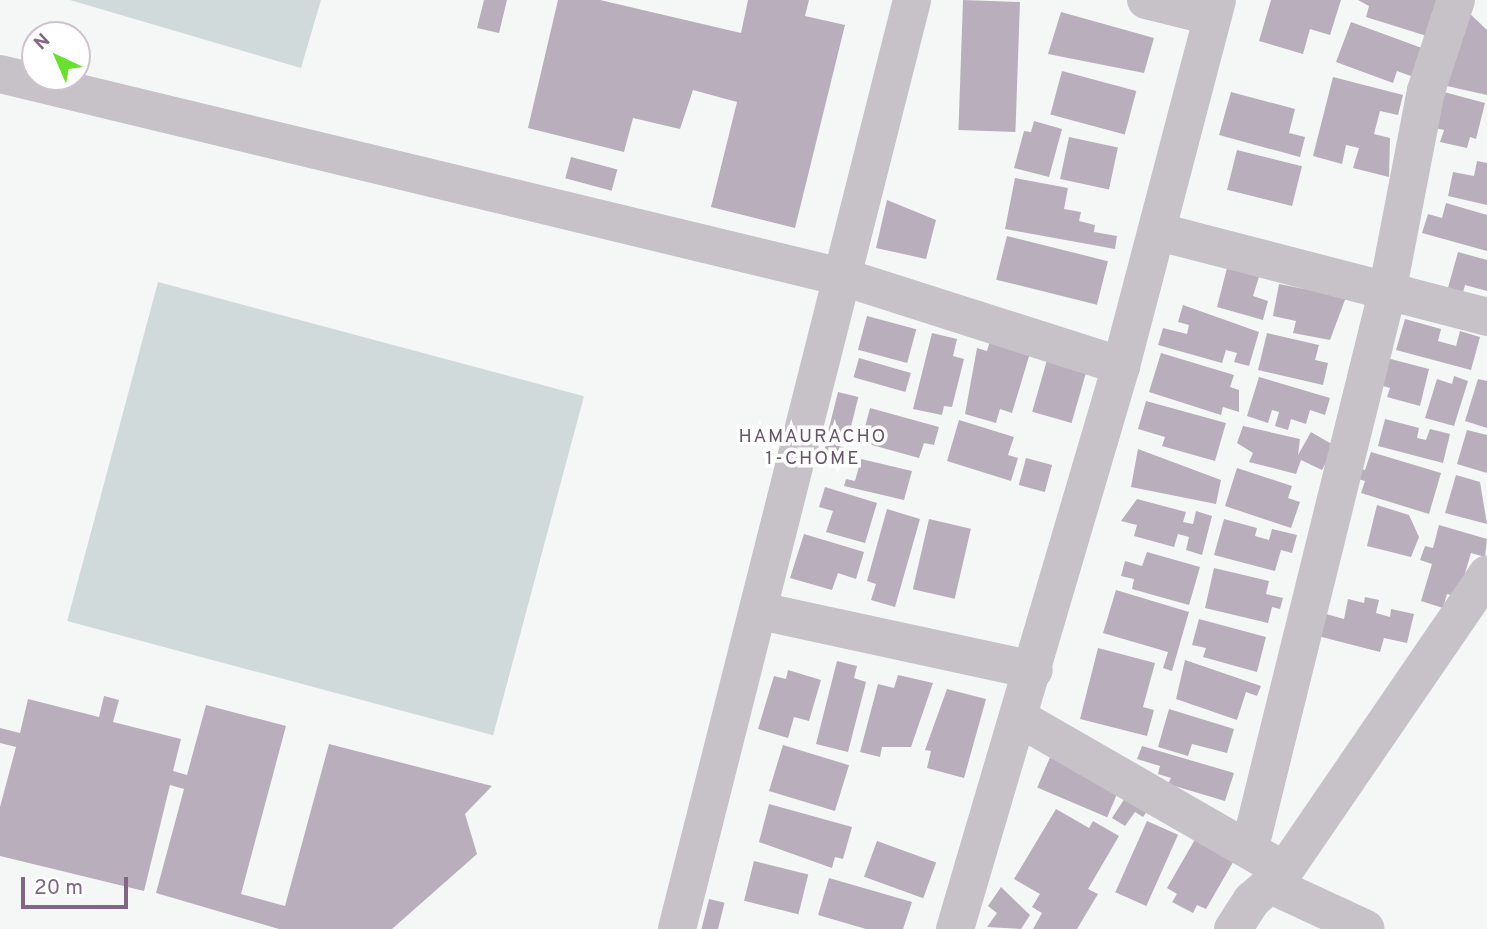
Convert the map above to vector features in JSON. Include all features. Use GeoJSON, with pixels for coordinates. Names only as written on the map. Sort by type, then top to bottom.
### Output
{"type":"FeatureCollection","features":[{"type":"Feature","properties":{"kind":"street"},"geometry":{"type":"LineString","coordinates":[[677,929],[846,278],[912,0]]}},
{"type":"Feature","properties":{"kind":"street"},"geometry":{"type":"LineString","coordinates":[[955,929],[1034,670],[1159,232],[1214,8],[1146,0]]}},
{"type":"Feature","properties":{"kind":"street"},"geometry":{"type":"LineString","coordinates":[[1250,847],[1387,293],[1426,91],[1456,0]]}},
{"type":"Feature","properties":{"kind":"street"},"geometry":{"type":"LineString","coordinates":[[0,74],[846,278],[1121,366]]}},
{"type":"Feature","properties":{"kind":"street"},"geometry":{"type":"LineString","coordinates":[[1159,232],[1487,317]]}},
{"type":"Feature","properties":{"kind":"street"},"geometry":{"type":"LineString","coordinates":[[1233,929],[1252,900],[1278,880],[1487,575]]}},
{"type":"Feature","properties":{"kind":"street"},"geometry":{"type":"LineString","coordinates":[[760,611],[1034,670]]}},
{"type":"Feature","properties":{"kind":"street"},"geometry":{"type":"LineString","coordinates":[[1019,718],[1250,847],[1278,880],[1366,929]]}},
{"type":"Feature","properties":{"kind":"shaded area"},"geometry":{"type":"Polygon","coordinates":[[[70,0],[321,0],[301,68],[70,0]]]}},
{"type":"Feature","properties":{"kind":"shaded area"},"geometry":{"type":"Polygon","coordinates":[[[158,282],[584,396],[493,735],[67,621],[158,282]]]}},
{"type":"Feature","properties":{"kind":"building"},"geometry":{"type":"Polygon","coordinates":[[[484,0],[507,0],[499,33],[477,28],[484,0]]]}},
{"type":"Feature","properties":{"kind":"building"},"geometry":{"type":"Polygon","coordinates":[[[558,0],[600,0],[741,33],[748,0],[809,0],[805,16],[845,25],[795,228],[711,207],[737,102],[693,90],[680,129],[633,118],[624,152],[528,128],[558,0]]]}},
{"type":"Feature","properties":{"kind":"building"},"geometry":{"type":"Polygon","coordinates":[[[963,0],[1020,2],[1015,132],[958,130],[963,0]]]}},
{"type":"Feature","properties":{"kind":"building"},"geometry":{"type":"Polygon","coordinates":[[[1271,0],[1341,0],[1330,35],[1310,29],[1303,54],[1259,41],[1271,0]]]}},
{"type":"Feature","properties":{"kind":"building"},"geometry":{"type":"Polygon","coordinates":[[[1358,0],[1441,0],[1430,37],[1366,17],[1369,6],[1358,0]]]}},
{"type":"Feature","properties":{"kind":"building"},"geometry":{"type":"Polygon","coordinates":[[[1061,12],[1154,38],[1144,73],[1048,54],[1061,12]]]}},
{"type":"Feature","properties":{"kind":"building"},"geometry":{"type":"Polygon","coordinates":[[[1468,12],[1487,30],[1487,95],[1447,86],[1468,12]]]}},
{"type":"Feature","properties":{"kind":"building"},"geometry":{"type":"Polygon","coordinates":[[[1351,22],[1430,51],[1419,79],[1397,71],[1393,83],[1336,62],[1351,22]]]}},
{"type":"Feature","properties":{"kind":"building"},"geometry":{"type":"Polygon","coordinates":[[[1062,71],[1136,91],[1125,134],[1050,114],[1062,71]]]}},
{"type":"Feature","properties":{"kind":"building"},"geometry":{"type":"Polygon","coordinates":[[[1333,77],[1403,95],[1398,115],[1380,111],[1374,134],[1390,138],[1389,177],[1353,168],[1359,148],[1346,145],[1342,164],[1313,156],[1333,77]]]}},
{"type":"Feature","properties":{"kind":"building"},"geometry":{"type":"Polygon","coordinates":[[[1231,92],[1295,109],[1289,133],[1305,137],[1300,157],[1219,135],[1231,92]]]}},
{"type":"Feature","properties":{"kind":"building"},"geometry":{"type":"Polygon","coordinates":[[[1444,92],[1485,103],[1476,139],[1470,137],[1467,148],[1440,142],[1444,130],[1435,128],[1444,92]]]}},
{"type":"Feature","properties":{"kind":"building"},"geometry":{"type":"Polygon","coordinates":[[[1034,121],[1062,129],[1049,177],[1014,168],[1024,131],[1031,132],[1034,121]]]}},
{"type":"Feature","properties":{"kind":"building"},"geometry":{"type":"Polygon","coordinates":[[[1069,137],[1118,147],[1109,189],[1060,179],[1069,137]]]}},
{"type":"Feature","properties":{"kind":"building"},"geometry":{"type":"Polygon","coordinates":[[[1237,150],[1302,166],[1292,206],[1227,190],[1237,150]]]}},
{"type":"Feature","properties":{"kind":"building"},"geometry":{"type":"Polygon","coordinates":[[[571,157],[617,169],[612,191],[565,178],[571,157]]]}},
{"type":"Feature","properties":{"kind":"building"},"geometry":{"type":"Polygon","coordinates":[[[1477,161],[1487,163],[1487,205],[1448,196],[1453,172],[1474,176],[1477,161]]]}},
{"type":"Feature","properties":{"kind":"building"},"geometry":{"type":"Polygon","coordinates":[[[1015,178],[1068,188],[1064,209],[1081,212],[1079,221],[1095,225],[1094,232],[1117,236],[1115,249],[1005,229],[1015,178]]]}},
{"type":"Feature","properties":{"kind":"building"},"geometry":{"type":"Polygon","coordinates":[[[887,200],[936,220],[926,259],[876,248],[887,200]]]}},
{"type":"Feature","properties":{"kind":"building"},"geometry":{"type":"Polygon","coordinates":[[[1446,203],[1487,215],[1487,251],[1422,233],[1428,214],[1442,218],[1446,203]]]}},
{"type":"Feature","properties":{"kind":"building"},"geometry":{"type":"Polygon","coordinates":[[[1007,236],[1108,261],[1097,305],[996,280],[1007,236]]]}},
{"type":"Feature","properties":{"kind":"building"},"geometry":{"type":"Polygon","coordinates":[[[1458,252],[1487,260],[1487,291],[1465,285],[1461,300],[1446,295],[1458,252]]]}},
{"type":"Feature","properties":{"kind":"building"},"geometry":{"type":"Polygon","coordinates":[[[1227,268],[1259,277],[1253,296],[1268,301],[1263,320],[1217,307],[1227,268]]]}},
{"type":"Feature","properties":{"kind":"building"},"geometry":{"type":"Polygon","coordinates":[[[1279,284],[1346,297],[1330,340],[1293,333],[1296,321],[1273,316],[1279,284]]]}},
{"type":"Feature","properties":{"kind":"building"},"geometry":{"type":"Polygon","coordinates":[[[1183,305],[1259,332],[1249,366],[1234,362],[1237,353],[1226,350],[1222,363],[1158,345],[1163,328],[1187,334],[1189,325],[1178,322],[1183,305]]]}},
{"type":"Feature","properties":{"kind":"building"},"geometry":{"type":"Polygon","coordinates":[[[867,316],[916,329],[907,363],[858,350],[867,316]]]}},
{"type":"Feature","properties":{"kind":"building"},"geometry":{"type":"Polygon","coordinates":[[[1405,319],[1441,329],[1438,341],[1456,346],[1460,331],[1480,337],[1471,370],[1396,350],[1405,319]]]}},
{"type":"Feature","properties":{"kind":"building"},"geometry":{"type":"Polygon","coordinates":[[[932,333],[957,339],[953,356],[964,359],[952,407],[944,406],[942,415],[913,409],[932,333]]]}},
{"type":"Feature","properties":{"kind":"building"},"geometry":{"type":"Polygon","coordinates":[[[1267,333],[1319,345],[1315,360],[1328,363],[1323,385],[1258,370],[1267,333]]]}},
{"type":"Feature","properties":{"kind":"building"},"geometry":{"type":"Polygon","coordinates":[[[990,341],[1030,353],[1012,413],[1000,409],[996,423],[965,414],[977,348],[987,351],[990,341]]]}},
{"type":"Feature","properties":{"kind":"building"},"geometry":{"type":"Polygon","coordinates":[[[1049,353],[1088,364],[1072,423],[1032,412],[1049,353]]]}},
{"type":"Feature","properties":{"kind":"building"},"geometry":{"type":"Polygon","coordinates":[[[1161,353],[1234,375],[1230,387],[1239,390],[1239,412],[1223,407],[1221,415],[1149,392],[1161,353]]]}},
{"type":"Feature","properties":{"kind":"building"},"geometry":{"type":"Polygon","coordinates":[[[1383,357],[1429,369],[1420,406],[1387,397],[1390,388],[1376,384],[1383,357]]]}},
{"type":"Feature","properties":{"kind":"building"},"geometry":{"type":"Polygon","coordinates":[[[859,358],[911,373],[905,392],[853,377],[859,358]]]}},
{"type":"Feature","properties":{"kind":"building"},"geometry":{"type":"Polygon","coordinates":[[[1454,376],[1468,381],[1454,426],[1425,418],[1437,379],[1452,384],[1454,376]]]}},
{"type":"Feature","properties":{"kind":"building"},"geometry":{"type":"Polygon","coordinates":[[[1259,377],[1330,398],[1325,415],[1310,410],[1306,424],[1291,419],[1288,430],[1275,426],[1279,412],[1272,410],[1268,423],[1247,416],[1259,377]]]}},
{"type":"Feature","properties":{"kind":"building"},"geometry":{"type":"Polygon","coordinates":[[[1478,379],[1487,381],[1487,428],[1465,421],[1478,379]]]}},
{"type":"Feature","properties":{"kind":"building"},"geometry":{"type":"Polygon","coordinates":[[[838,392],[858,397],[848,437],[828,432],[838,392]]]}},
{"type":"Feature","properties":{"kind":"building"},"geometry":{"type":"Polygon","coordinates":[[[1146,401],[1226,423],[1215,461],[1162,446],[1165,437],[1138,429],[1146,401]]]}},
{"type":"Feature","properties":{"kind":"building"},"geometry":{"type":"Polygon","coordinates":[[[870,408],[939,427],[934,445],[924,443],[919,458],[861,442],[870,408]]]}},
{"type":"Feature","properties":{"kind":"building"},"geometry":{"type":"Polygon","coordinates":[[[1385,419],[1419,428],[1417,438],[1426,440],[1430,429],[1450,434],[1443,463],[1378,446],[1385,419]]]}},
{"type":"Feature","properties":{"kind":"building"},"geometry":{"type":"Polygon","coordinates":[[[959,420],[1014,437],[1008,455],[1018,458],[1011,481],[947,461],[959,420]]]}},
{"type":"Feature","properties":{"kind":"building"},"geometry":{"type":"Polygon","coordinates":[[[1243,426],[1300,439],[1298,455],[1311,432],[1335,446],[1322,470],[1301,460],[1296,474],[1249,462],[1253,453],[1237,443],[1243,426]]]}},
{"type":"Feature","properties":{"kind":"building"},"geometry":{"type":"Polygon","coordinates":[[[1467,430],[1487,435],[1487,473],[1457,464],[1467,430]]]}},
{"type":"Feature","properties":{"kind":"building"},"geometry":{"type":"Polygon","coordinates":[[[827,442],[853,451],[848,467],[821,458],[827,442]]]}},
{"type":"Feature","properties":{"kind":"building"},"geometry":{"type":"Polygon","coordinates":[[[1138,449],[1221,480],[1216,504],[1131,487],[1138,449]]]}},
{"type":"Feature","properties":{"kind":"building"},"geometry":{"type":"Polygon","coordinates":[[[1371,452],[1441,473],[1429,514],[1361,493],[1365,481],[1352,477],[1355,467],[1365,470],[1371,452]]]}},
{"type":"Feature","properties":{"kind":"building"},"geometry":{"type":"Polygon","coordinates":[[[1026,458],[1052,465],[1045,492],[1019,485],[1026,458]]]}},
{"type":"Feature","properties":{"kind":"building"},"geometry":{"type":"Polygon","coordinates":[[[861,459],[912,471],[904,500],[844,486],[846,479],[855,481],[861,459]]]}},
{"type":"Feature","properties":{"kind":"building"},"geometry":{"type":"Polygon","coordinates":[[[1237,468],[1292,486],[1288,498],[1300,502],[1291,528],[1225,506],[1237,468]]]}},
{"type":"Feature","properties":{"kind":"building"},"geometry":{"type":"Polygon","coordinates":[[[1456,475],[1480,482],[1487,524],[1445,513],[1456,475]]]}},
{"type":"Feature","properties":{"kind":"building"},"geometry":{"type":"Polygon","coordinates":[[[825,487],[877,503],[865,543],[826,532],[833,511],[819,507],[825,487]]]}},
{"type":"Feature","properties":{"kind":"building"},"geometry":{"type":"Polygon","coordinates":[[[1137,499],[1186,512],[1183,522],[1193,524],[1196,511],[1212,516],[1202,555],[1186,550],[1189,537],[1178,534],[1174,547],[1134,536],[1137,525],[1121,521],[1137,499]]]}},
{"type":"Feature","properties":{"kind":"building"},"geometry":{"type":"Polygon","coordinates":[[[1377,505],[1409,515],[1419,537],[1411,557],[1367,546],[1377,505]]]}},
{"type":"Feature","properties":{"kind":"building"},"geometry":{"type":"Polygon","coordinates":[[[887,509],[920,519],[895,607],[871,600],[876,584],[867,581],[887,509]]]}},
{"type":"Feature","properties":{"kind":"building"},"geometry":{"type":"Polygon","coordinates":[[[929,519],[971,529],[955,599],[913,589],[929,519]]]}},
{"type":"Feature","properties":{"kind":"building"},"geometry":{"type":"Polygon","coordinates":[[[1224,519],[1257,528],[1255,536],[1269,540],[1272,529],[1297,535],[1292,553],[1281,550],[1275,571],[1214,555],[1224,519]]]}},
{"type":"Feature","properties":{"kind":"building"},"geometry":{"type":"Polygon","coordinates":[[[1439,525],[1487,539],[1485,557],[1471,553],[1458,597],[1447,594],[1443,608],[1421,601],[1432,564],[1420,560],[1425,546],[1433,548],[1439,525]]]}},
{"type":"Feature","properties":{"kind":"building"},"geometry":{"type":"Polygon","coordinates":[[[804,534],[864,552],[856,579],[838,573],[832,590],[790,578],[804,534]]]}},
{"type":"Feature","properties":{"kind":"building"},"geometry":{"type":"Polygon","coordinates":[[[1147,552],[1200,567],[1189,605],[1132,589],[1134,579],[1121,576],[1125,561],[1142,566],[1147,552]]]}},
{"type":"Feature","properties":{"kind":"building"},"geometry":{"type":"Polygon","coordinates":[[[1214,568],[1269,581],[1266,594],[1283,598],[1280,609],[1272,607],[1268,623],[1205,608],[1214,568]]]}},
{"type":"Feature","properties":{"kind":"building"},"geometry":{"type":"Polygon","coordinates":[[[1116,590],[1189,612],[1172,671],[1163,668],[1168,652],[1103,633],[1116,590]]]}},
{"type":"Feature","properties":{"kind":"building"},"geometry":{"type":"Polygon","coordinates":[[[1365,597],[1379,600],[1376,613],[1390,617],[1391,609],[1414,614],[1407,643],[1384,638],[1380,652],[1314,635],[1319,612],[1344,619],[1348,599],[1364,603],[1365,597]]]}},
{"type":"Feature","properties":{"kind":"building"},"geometry":{"type":"Polygon","coordinates":[[[1199,619],[1266,637],[1257,672],[1203,657],[1206,648],[1192,645],[1199,619]]]}},
{"type":"Feature","properties":{"kind":"building"},"geometry":{"type":"Polygon","coordinates":[[[1098,648],[1155,663],[1143,707],[1154,710],[1147,736],[1080,719],[1098,648]]]}},
{"type":"Feature","properties":{"kind":"building"},"geometry":{"type":"Polygon","coordinates":[[[1185,660],[1261,686],[1257,696],[1246,692],[1237,720],[1176,699],[1185,660]]]}},
{"type":"Feature","properties":{"kind":"building"},"geometry":{"type":"Polygon","coordinates":[[[837,661],[857,666],[854,678],[866,682],[848,752],[816,744],[837,661]]]}},
{"type":"Feature","properties":{"kind":"building"},"geometry":{"type":"Polygon","coordinates":[[[788,670],[821,680],[809,721],[794,717],[788,738],[758,729],[774,676],[786,679],[788,670]]]}},
{"type":"Feature","properties":{"kind":"building"},"geometry":{"type":"Polygon","coordinates":[[[898,675],[933,683],[911,747],[882,747],[880,757],[860,752],[878,684],[894,688],[898,675]]]}},
{"type":"Feature","properties":{"kind":"building"},"geometry":{"type":"Polygon","coordinates":[[[947,689],[986,699],[964,778],[927,768],[931,751],[925,750],[947,689]]]}},
{"type":"Feature","properties":{"kind":"building"},"geometry":{"type":"Polygon","coordinates":[[[104,696],[119,700],[113,722],[181,739],[173,771],[187,775],[206,705],[286,726],[241,894],[285,906],[329,744],[492,786],[465,814],[477,854],[392,929],[279,929],[156,893],[184,789],[170,785],[144,891],[0,856],[0,807],[16,747],[0,743],[0,728],[20,733],[28,699],[99,717],[104,696]]]}},
{"type":"Feature","properties":{"kind":"building"},"geometry":{"type":"Polygon","coordinates":[[[1169,709],[1234,729],[1227,753],[1192,744],[1188,756],[1158,747],[1169,709]]]}},
{"type":"Feature","properties":{"kind":"building"},"geometry":{"type":"Polygon","coordinates":[[[783,745],[849,765],[835,811],[769,791],[783,745]]]}},
{"type":"Feature","properties":{"kind":"building"},"geometry":{"type":"Polygon","coordinates":[[[1142,746],[1234,773],[1225,801],[1168,784],[1171,778],[1158,774],[1160,766],[1137,759],[1142,746]]]}},
{"type":"Feature","properties":{"kind":"building"},"geometry":{"type":"Polygon","coordinates":[[[1054,748],[1124,778],[1107,817],[1037,788],[1054,748]]]}},
{"type":"Feature","properties":{"kind":"building"},"geometry":{"type":"Polygon","coordinates":[[[1134,784],[1156,798],[1143,817],[1135,812],[1125,826],[1112,818],[1134,784]]]}},
{"type":"Feature","properties":{"kind":"building"},"geometry":{"type":"Polygon","coordinates":[[[769,804],[852,827],[843,859],[835,857],[832,868],[759,842],[769,804]]]}},
{"type":"Feature","properties":{"kind":"building"},"geometry":{"type":"Polygon","coordinates":[[[1056,809],[1089,828],[1093,821],[1119,836],[1088,889],[1098,894],[1077,929],[1033,929],[1042,913],[1032,907],[1040,894],[1014,879],[1056,809]]]}},
{"type":"Feature","properties":{"kind":"building"},"geometry":{"type":"Polygon","coordinates":[[[1147,821],[1178,835],[1146,906],[1115,892],[1147,821]]]}},
{"type":"Feature","properties":{"kind":"building"},"geometry":{"type":"Polygon","coordinates":[[[1201,829],[1240,850],[1206,909],[1197,905],[1193,913],[1172,902],[1177,894],[1167,888],[1201,829]]]}},
{"type":"Feature","properties":{"kind":"building"},"geometry":{"type":"Polygon","coordinates":[[[877,841],[936,863],[923,898],[864,877],[877,841]]]}},
{"type":"Feature","properties":{"kind":"building"},"geometry":{"type":"Polygon","coordinates":[[[754,861],[808,875],[798,914],[744,901],[754,861]]]}},
{"type":"Feature","properties":{"kind":"building"},"geometry":{"type":"Polygon","coordinates":[[[829,878],[912,902],[903,929],[866,929],[818,915],[829,878]]]}},
{"type":"Feature","properties":{"kind":"building"},"geometry":{"type":"Polygon","coordinates":[[[1001,887],[1030,915],[1021,929],[987,927],[997,913],[988,906],[1001,887]]]}},
{"type":"Feature","properties":{"kind":"building"},"geometry":{"type":"Polygon","coordinates":[[[709,899],[725,903],[718,929],[702,929],[709,899]]]}},
{"type":"Feature","properties":{"kind":"district","name":"HAMAURACHO 1-CHOME"},"geometry":{"type":"Point","coordinates":[813,449]}}]}
